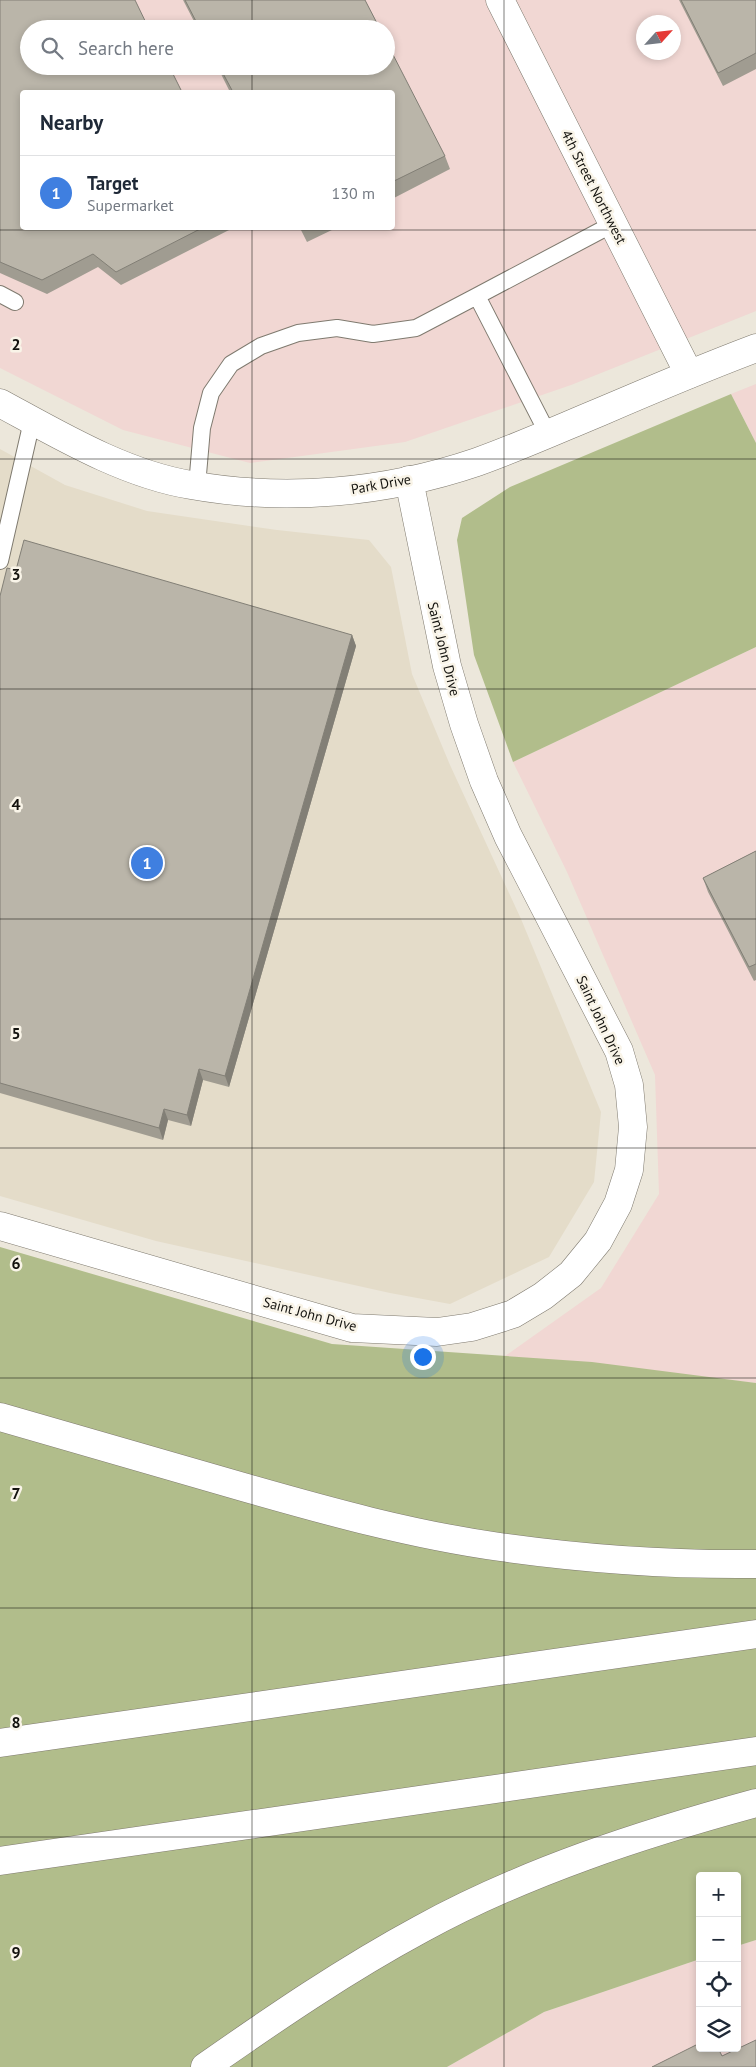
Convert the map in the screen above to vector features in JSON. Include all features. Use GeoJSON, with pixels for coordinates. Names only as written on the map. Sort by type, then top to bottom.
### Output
{"type":"FeatureCollection","features":[{"type":"Feature","properties":{"kind":"main road","name":"4th Street Northwest"},"geometry":{"type":"LineString","coordinates":[[500,0],[689,374]]}},
{"type":"Feature","properties":{"kind":"main road","name":"Park Drive"},"geometry":{"type":"LineString","coordinates":[[0,403],[86,450],[137,470],[197,486],[232,491],[290,494],[344,490],[409,480],[475,462],[548,434],[689,374],[755,351]]}},
{"type":"Feature","properties":{"kind":"main road","name":"Saint John Drive"},"geometry":{"type":"LineString","coordinates":[[0,1226],[352,1328],[437,1332],[472,1327],[513,1314],[544,1296],[571,1274],[598,1241],[618,1204],[629,1170],[633,1128],[629,1085],[619,1051],[508,836],[484,781],[464,724],[447,666],[409,480]]}},
{"type":"Feature","properties":{"kind":"main road"},"geometry":{"type":"LineString","coordinates":[[0,1417],[396,1528],[499,1547],[599,1559],[695,1565],[756,1564]]}},
{"type":"Feature","properties":{"kind":"main road"},"geometry":{"type":"LineString","coordinates":[[0,1743],[756,1634]]}},
{"type":"Feature","properties":{"kind":"main road"},"geometry":{"type":"LineString","coordinates":[[0,1861],[756,1750]]}},
{"type":"Feature","properties":{"kind":"main road"},"geometry":{"type":"LineString","coordinates":[[205,2067],[275,2017],[345,1972],[422,1928],[505,1889],[598,1852],[756,1803]]}},
{"type":"Feature","properties":{"kind":"lane"},"geometry":{"type":"LineString","coordinates":[[197,486],[202,428],[210,393],[231,364],[261,346],[298,333],[337,328],[373,334],[416,328],[613,224]]}},
{"type":"Feature","properties":{"kind":"lane"},"geometry":{"type":"LineString","coordinates":[[0,294],[15,302]]}},
{"type":"Feature","properties":{"kind":"lane"},"geometry":{"type":"LineString","coordinates":[[477,296],[548,434]]}},
{"type":"Feature","properties":{"kind":"lane"},"geometry":{"type":"LineString","coordinates":[[0,561],[6,509],[32,421]]}},
{"type":"Feature","properties":{"kind":"shaded area"},"geometry":{"type":"Polygon","coordinates":[[[0,0],[756,0],[756,311],[571,385],[405,442],[250,463],[123,430],[0,368],[0,0]]]}},
{"type":"Feature","properties":{"kind":"shaded area"},"geometry":{"type":"Polygon","coordinates":[[[756,384],[756,443],[731,394],[756,384]]]}},
{"type":"Feature","properties":{"kind":"shaded area"},"geometry":{"type":"Polygon","coordinates":[[[0,449],[65,485],[147,511],[277,530],[369,540],[391,567],[412,674],[450,765],[521,919],[601,1112],[594,1182],[549,1257],[450,1304],[390,1293],[156,1241],[0,1196],[0,449]]]}},
{"type":"Feature","properties":{"kind":"shaded area"},"geometry":{"type":"Polygon","coordinates":[[[756,647],[756,1383],[505,1356],[601,1288],[659,1194],[655,1075],[567,872],[513,762],[756,647]]]}},
{"type":"Feature","properties":{"kind":"shaded area"},"geometry":{"type":"Polygon","coordinates":[[[756,1940],[756,2067],[447,2067],[544,2012],[696,1960],[696,2052],[741,2052],[741,1945],[756,1940]]]}},
{"type":"Feature","properties":{"kind":"green space"},"geometry":{"type":"Polygon","coordinates":[[[731,394],[756,443],[756,647],[513,762],[474,655],[457,540],[462,518],[510,487],[731,394]]]}},
{"type":"Feature","properties":{"kind":"green space"},"geometry":{"type":"Polygon","coordinates":[[[0,1247],[332,1344],[592,1362],[756,1383],[756,1940],[741,1945],[741,1872],[696,1872],[696,1960],[544,2012],[447,2067],[0,2067],[0,1247]]]}},
{"type":"Feature","properties":{"kind":"building"},"geometry":{"type":"Polygon","coordinates":[[[0,0],[135,0],[145,20],[20,20],[20,75],[174,75],[181,90],[20,90],[20,230],[198,230],[116,272],[93,254],[42,280],[0,262],[0,0]]]}},
{"type":"Feature","properties":{"kind":"building"},"geometry":{"type":"Polygon","coordinates":[[[185,0],[365,0],[375,20],[195,20],[185,0]]]}},
{"type":"Feature","properties":{"kind":"building"},"geometry":{"type":"Polygon","coordinates":[[[681,0],[756,0],[756,53],[718,73],[681,0]]]}},
{"type":"Feature","properties":{"kind":"building"},"geometry":{"type":"Polygon","coordinates":[[[395,59],[445,156],[395,181],[395,90],[232,90],[224,75],[395,75],[395,59]]]}},
{"type":"Feature","properties":{"kind":"building"},"geometry":{"type":"Polygon","coordinates":[[[24,540],[352,635],[225,1076],[199,1069],[187,1115],[164,1109],[159,1128],[0,1083],[0,596],[7,568],[16,570],[24,540]]]}},
{"type":"Feature","properties":{"kind":"building"},"geometry":{"type":"Polygon","coordinates":[[[756,851],[756,964],[749,967],[703,878],[756,851]]]}},
{"type":"Feature","properties":{"kind":"building"},"geometry":{"type":"Polygon","coordinates":[[[756,2040],[756,2067],[652,2067],[696,2045],[696,2052],[720,2052],[722,2056],[730,2052],[741,2052],[741,2047],[756,2040]]]}},
{"type":"Feature","properties":{"kind":"place","name":"Target"},"geometry":{"type":"Point","coordinates":[147,863]}}]}
